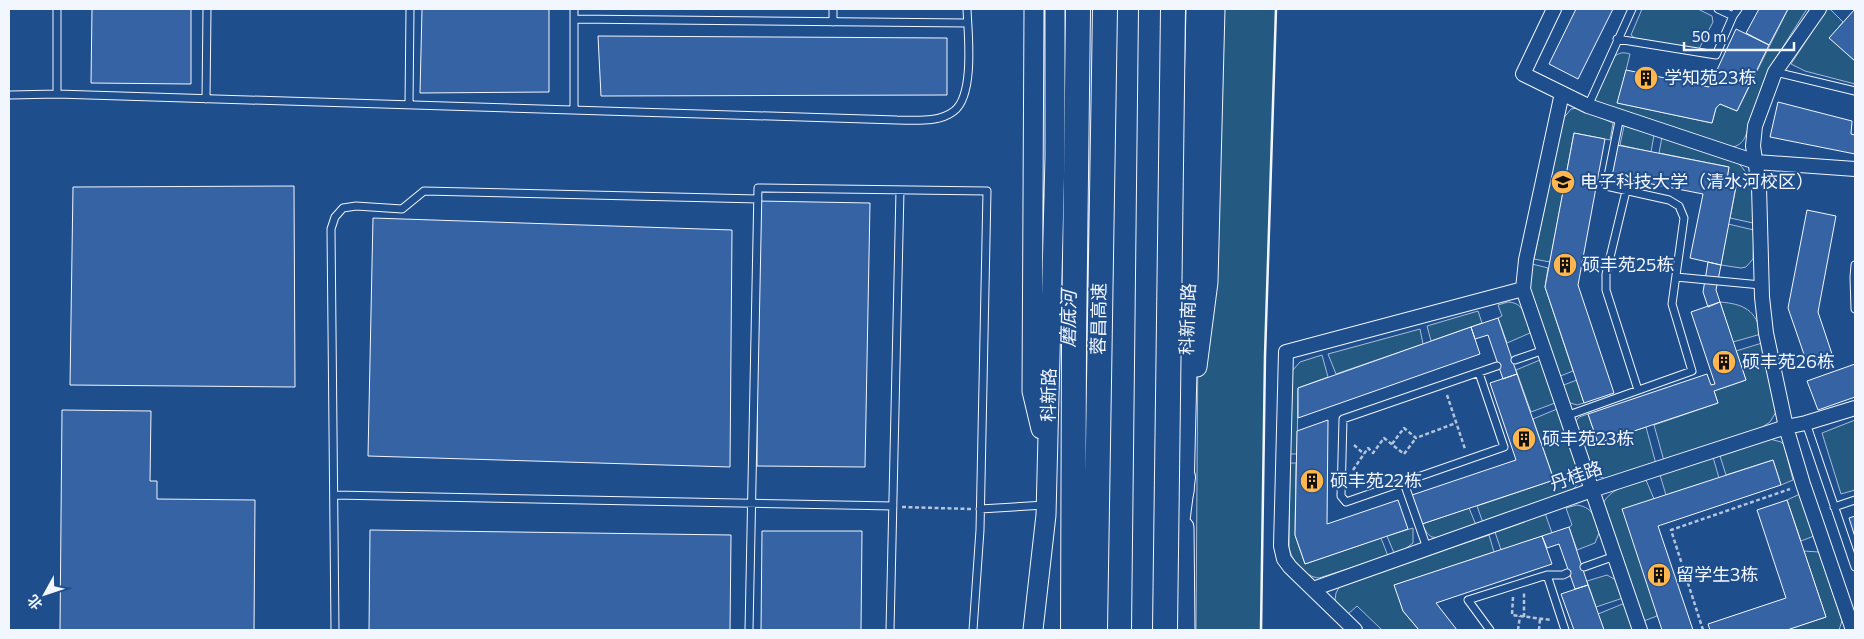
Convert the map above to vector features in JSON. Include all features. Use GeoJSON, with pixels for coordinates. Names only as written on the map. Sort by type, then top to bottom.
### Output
{"type":"FeatureCollection","features":[{"type":"Feature","properties":{"kind":"highway"},"geometry":{"type":"LineString","coordinates":[[1074,630],[1074,332],[1078,9]]}},
{"type":"Feature","properties":{"kind":"highway","name":"蓉昌高速"},"geometry":{"type":"LineString","coordinates":[[1095,630],[1105,9]]}},
{"type":"Feature","properties":{"kind":"highway"},"geometry":{"type":"LineString","coordinates":[[1144,630],[1151,9]]}},
{"type":"Feature","properties":{"kind":"highway"},"geometry":{"type":"LineString","coordinates":[[1164,630],[1172,9]]}},
{"type":"Feature","properties":{"kind":"highway"},"geometry":{"type":"LineString","coordinates":[[1164,630],[1183,477]]}},
{"type":"Feature","properties":{"kind":"main road"},"geometry":{"type":"LineString","coordinates":[[1034,9],[1032,391],[1048,455]]}},
{"type":"Feature","properties":{"kind":"main road","name":"科新路"},"geometry":{"type":"LineString","coordinates":[[1033,630],[1046,505],[1048,455],[1055,157],[1055,9]]}},
{"type":"Feature","properties":{"kind":"main road","name":"科新南路"},"geometry":{"type":"LineString","coordinates":[[1185,630],[1183,477],[1196,9]]}},
{"type":"Feature","properties":{"kind":"main road"},"geometry":{"type":"LineString","coordinates":[[1183,477],[1208,282],[1215,9]]}},
{"type":"Feature","properties":{"kind":"street"},"geometry":{"type":"LineString","coordinates":[[1554,9],[1523,74],[1588,106],[1756,162],[1855,168]]}},
{"type":"Feature","properties":{"kind":"street"},"geometry":{"type":"LineString","coordinates":[[1819,9],[1775,72],[1755,126],[1753,146],[1759,186],[1761,285],[1766,333],[1786,427],[1803,484],[1853,630]]}},
{"type":"Feature","properties":{"kind":"street"},"geometry":{"type":"LineString","coordinates":[[1562,93],[1526,260],[1523,289],[1640,630]]}},
{"type":"Feature","properties":{"kind":"street"},"geometry":{"type":"LineString","coordinates":[[1354,630],[1284,559],[1281,546],[1286,352],[1523,289]]}},
{"type":"Feature","properties":{"kind":"street","name":"丹桂路"},"geometry":{"type":"LineString","coordinates":[[1313,589],[1592,490],[1786,427],[1855,408]]}},
{"type":"Feature","properties":{"kind":"lane"},"geometry":{"type":"LineString","coordinates":[[57,9],[57,94]]}},
{"type":"Feature","properties":{"kind":"lane"},"geometry":{"type":"LineString","coordinates":[[206,99],[207,9]]}},
{"type":"Feature","properties":{"kind":"lane"},"geometry":{"type":"LineString","coordinates":[[409,105],[410,9]]}},
{"type":"Feature","properties":{"kind":"lane"},"geometry":{"type":"LineString","coordinates":[[574,9],[574,110]]}},
{"type":"Feature","properties":{"kind":"lane"},"geometry":{"type":"LineString","coordinates":[[833,9],[833,22]]}},
{"type":"Feature","properties":{"kind":"lane"},"geometry":{"type":"LineString","coordinates":[[11,95],[57,94],[897,120],[935,119],[955,111],[964,95],[968,74],[967,9]]}},
{"type":"Feature","properties":{"kind":"lane"},"geometry":{"type":"LineString","coordinates":[[1588,106],[1632,9]]}},
{"type":"Feature","properties":{"kind":"lane"},"geometry":{"type":"LineString","coordinates":[[1718,9],[1733,16]]}},
{"type":"Feature","properties":{"kind":"lane"},"geometry":{"type":"LineString","coordinates":[[1617,39],[1716,55],[1738,9]]}},
{"type":"Feature","properties":{"kind":"lane"},"geometry":{"type":"LineString","coordinates":[[574,19],[967,23]]}},
{"type":"Feature","properties":{"kind":"lane"},"geometry":{"type":"LineString","coordinates":[[1775,72],[1855,91]]}},
{"type":"Feature","properties":{"kind":"lane"},"geometry":{"type":"LineString","coordinates":[[1565,416],[1692,371],[1672,304],[1684,218],[1679,206],[1670,200],[1606,186],[1620,116]]}},
{"type":"Feature","properties":{"kind":"lane"},"geometry":{"type":"LineString","coordinates":[[749,630],[758,188],[987,191],[980,509],[973,630]]}},
{"type":"Feature","properties":{"kind":"lane"},"geometry":{"type":"LineString","coordinates":[[890,630],[900,190]]}},
{"type":"Feature","properties":{"kind":"lane"},"geometry":{"type":"LineString","coordinates":[[335,630],[331,229],[335,217],[343,208],[356,206],[402,209],[424,191],[758,199]]}},
{"type":"Feature","properties":{"kind":"lane"},"geometry":{"type":"LineString","coordinates":[[1626,191],[1606,274],[1606,290],[1638,390]]}},
{"type":"Feature","properties":{"kind":"lane"},"geometry":{"type":"LineString","coordinates":[[1855,265],[1855,309]]}},
{"type":"Feature","properties":{"kind":"lane"},"geometry":{"type":"LineString","coordinates":[[1676,277],[1761,285]]}},
{"type":"Feature","properties":{"kind":"lane"},"geometry":{"type":"LineString","coordinates":[[1516,360],[1544,350]]}},
{"type":"Feature","properties":{"kind":"lane"},"geometry":{"type":"LineString","coordinates":[[1479,372],[1504,447],[1346,502],[1341,496],[1343,419],[1443,384],[1479,372],[1497,366]]}},
{"type":"Feature","properties":{"kind":"lane"},"geometry":{"type":"LineString","coordinates":[[1806,423],[1855,568]]}},
{"type":"Feature","properties":{"kind":"lane"},"geometry":{"type":"LineString","coordinates":[[1404,483],[1427,548]]}},
{"type":"Feature","properties":{"kind":"lane"},"geometry":{"type":"LineString","coordinates":[[334,495],[893,506]]}},
{"type":"Feature","properties":{"kind":"lane"},"geometry":{"type":"LineString","coordinates":[[1834,508],[1855,500]]}},
{"type":"Feature","properties":{"kind":"lane"},"geometry":{"type":"LineString","coordinates":[[980,509],[1046,505]]}},
{"type":"Feature","properties":{"kind":"lane"},"geometry":{"type":"LineString","coordinates":[[1584,567],[1614,556]]}},
{"type":"Feature","properties":{"kind":"lane"},"geometry":{"type":"LineString","coordinates":[[1490,630],[1468,600],[1524,582],[1567,573]]}},
{"type":"Feature","properties":{"kind":"lane"},"geometry":{"type":"LineString","coordinates":[[1548,576],[1565,630]]}},
{"type":"Feature","properties":{"kind":"path"},"geometry":{"type":"LineString","coordinates":[[1443,384],[1468,460]]}},
{"type":"Feature","properties":{"kind":"path"},"geometry":{"type":"LineString","coordinates":[[1342,488],[1368,448],[1374,452],[1384,438],[1404,454],[1416,438],[1456,423]]}},
{"type":"Feature","properties":{"kind":"path"},"geometry":{"type":"LineString","coordinates":[[1392,444],[1404,428],[1416,438]]}},
{"type":"Feature","properties":{"kind":"path"},"geometry":{"type":"LineString","coordinates":[[1703,630],[1671,530],[1803,484]]}},
{"type":"Feature","properties":{"kind":"path"},"geometry":{"type":"LineString","coordinates":[[902,506],[980,509]]}},
{"type":"Feature","properties":{"kind":"path"},"geometry":{"type":"LineString","coordinates":[[1524,582],[1524,617]]}},
{"type":"Feature","properties":{"kind":"path"},"geometry":{"type":"LineString","coordinates":[[1514,586],[1512,615],[1562,622]]}},
{"type":"Feature","properties":{"kind":"path"},"geometry":{"type":"LineString","coordinates":[[1518,630],[1520,616]]}},
{"type":"Feature","properties":{"kind":"path"},"geometry":{"type":"LineString","coordinates":[[1539,630],[1540,619]]}},
{"type":"Feature","properties":{"kind":"shaded area"},"geometry":{"type":"Polygon","coordinates":[[[1203,9],[1276,9],[1265,356],[1261,630],[1196,630],[1199,187],[1203,9]]]}},
{"type":"Feature","properties":{"kind":"shaded area"},"geometry":{"type":"Polygon","coordinates":[[[1642,9],[1698,9],[1712,16],[1713,22],[1699,49],[1636,39],[1631,35],[1642,9]]]}},
{"type":"Feature","properties":{"kind":"shaded area"},"geometry":{"type":"Polygon","coordinates":[[[1788,9],[1807,9],[1772,64],[1763,83],[1746,135],[1738,145],[1733,147],[1592,103],[1613,58],[1625,53],[1630,54],[1618,103],[1712,123],[1716,108],[1720,104],[1737,111],[1788,9]]]}},
{"type":"Feature","properties":{"kind":"shaded area"},"geometry":{"type":"Polygon","coordinates":[[[1827,9],[1830,9],[1843,22],[1830,38],[1855,61],[1855,84],[1805,71],[1791,64],[1827,9]]]}},
{"type":"Feature","properties":{"kind":"shaded area"},"geometry":{"type":"Polygon","coordinates":[[[1578,108],[1613,123],[1610,140],[1574,133],[1550,262],[1534,259],[1562,120],[1571,109],[1578,108]]]}},
{"type":"Feature","properties":{"kind":"shaded area"},"geometry":{"type":"Polygon","coordinates":[[[1624,126],[1654,135],[1651,152],[1620,145],[1624,126]]]}},
{"type":"Feature","properties":{"kind":"shaded area"},"geometry":{"type":"Polygon","coordinates":[[[1662,137],[1736,161],[1747,174],[1752,189],[1753,223],[1730,218],[1737,181],[1727,179],[1729,167],[1659,153],[1662,137]]]}},
{"type":"Feature","properties":{"kind":"shaded area"},"geometry":{"type":"Polygon","coordinates":[[[1728,224],[1754,230],[1753,259],[1746,267],[1721,265],[1728,224]]]}},
{"type":"Feature","properties":{"kind":"shaded area"},"geometry":{"type":"Polygon","coordinates":[[[1532,264],[1548,268],[1545,287],[1573,371],[1558,377],[1529,288],[1532,264]]]}},
{"type":"Feature","properties":{"kind":"shaded area"},"geometry":{"type":"Polygon","coordinates":[[[1508,302],[1518,305],[1522,309],[1530,333],[1507,343],[1498,318],[1502,316],[1498,305],[1508,302]]]}},
{"type":"Feature","properties":{"kind":"shaded area"},"geometry":{"type":"Polygon","coordinates":[[[1720,302],[1736,304],[1748,310],[1756,319],[1761,334],[1733,342],[1720,302]]]}},
{"type":"Feature","properties":{"kind":"shaded area"},"geometry":{"type":"Polygon","coordinates":[[[1478,311],[1482,323],[1431,341],[1427,326],[1478,311]]]}},
{"type":"Feature","properties":{"kind":"shaded area"},"geometry":{"type":"Polygon","coordinates":[[[1420,329],[1423,344],[1336,374],[1328,354],[1420,329]]]}},
{"type":"Feature","properties":{"kind":"shaded area"},"geometry":{"type":"Polygon","coordinates":[[[1762,343],[1776,412],[1770,422],[1761,428],[1664,461],[1654,425],[1718,403],[1714,391],[1746,380],[1736,351],[1762,343]]]}},
{"type":"Feature","properties":{"kind":"shaded area"},"geometry":{"type":"Polygon","coordinates":[[[1322,355],[1328,377],[1298,388],[1297,454],[1290,454],[1292,371],[1300,362],[1322,355]]]}},
{"type":"Feature","properties":{"kind":"shaded area"},"geometry":{"type":"Polygon","coordinates":[[[1540,360],[1555,403],[1531,412],[1516,370],[1540,360]]]}},
{"type":"Feature","properties":{"kind":"shaded area"},"geometry":{"type":"Polygon","coordinates":[[[1577,380],[1584,403],[1577,405],[1567,402],[1561,386],[1577,380]]]}},
{"type":"Feature","properties":{"kind":"shaded area"},"geometry":{"type":"Polygon","coordinates":[[[1557,409],[1579,473],[1579,480],[1576,486],[1573,490],[1483,523],[1477,506],[1554,480],[1533,419],[1557,409]]]}},
{"type":"Feature","properties":{"kind":"shaded area"},"geometry":{"type":"Polygon","coordinates":[[[1588,414],[1598,443],[1646,427],[1656,464],[1606,479],[1592,474],[1575,422],[1579,417],[1588,414]]]}},
{"type":"Feature","properties":{"kind":"shaded area"},"geometry":{"type":"Polygon","coordinates":[[[1855,420],[1855,490],[1841,494],[1822,433],[1855,420]]]}},
{"type":"Feature","properties":{"kind":"shaded area"},"geometry":{"type":"Polygon","coordinates":[[[1770,439],[1781,442],[1784,445],[1793,480],[1781,485],[1773,460],[1726,475],[1720,456],[1770,439]]]}},
{"type":"Feature","properties":{"kind":"shaded area"},"geometry":{"type":"Polygon","coordinates":[[[1713,457],[1719,478],[1666,495],[1660,475],[1713,457]]]}},
{"type":"Feature","properties":{"kind":"shaded area"},"geometry":{"type":"Polygon","coordinates":[[[1290,463],[1296,463],[1295,535],[1305,564],[1381,538],[1388,556],[1319,578],[1309,575],[1300,568],[1289,548],[1290,463]]]}},
{"type":"Feature","properties":{"kind":"shaded area"},"geometry":{"type":"Polygon","coordinates":[[[1646,480],[1654,499],[1657,616],[1641,622],[1602,506],[1609,495],[1615,491],[1646,480]]]}},
{"type":"Feature","properties":{"kind":"shaded area"},"geometry":{"type":"Polygon","coordinates":[[[1800,494],[1814,536],[1801,541],[1787,500],[1800,494]]]}},
{"type":"Feature","properties":{"kind":"shaded area"},"geometry":{"type":"Polygon","coordinates":[[[1577,505],[1591,511],[1599,533],[1595,543],[1577,550],[1569,527],[1572,525],[1566,508],[1577,505]]]}},
{"type":"Feature","properties":{"kind":"shaded area"},"geometry":{"type":"Polygon","coordinates":[[[1469,508],[1476,525],[1454,533],[1442,537],[1432,537],[1427,533],[1422,524],[1469,508]]]}},
{"type":"Feature","properties":{"kind":"shaded area"},"geometry":{"type":"Polygon","coordinates":[[[1545,513],[1552,533],[1501,550],[1495,532],[1545,513]]]}},
{"type":"Feature","properties":{"kind":"shaded area"},"geometry":{"type":"Polygon","coordinates":[[[1413,528],[1413,543],[1405,549],[1394,553],[1387,536],[1413,528]]]}},
{"type":"Feature","properties":{"kind":"shaded area"},"geometry":{"type":"Polygon","coordinates":[[[1489,535],[1494,552],[1395,585],[1403,611],[1419,630],[1382,630],[1357,606],[1348,614],[1335,600],[1336,593],[1341,584],[1489,535]]]}},
{"type":"Feature","properties":{"kind":"shaded area"},"geometry":{"type":"Polygon","coordinates":[[[1804,551],[1819,552],[1842,621],[1839,630],[1786,630],[1826,617],[1804,551]]]}},
{"type":"Feature","properties":{"kind":"shaded area"},"geometry":{"type":"Polygon","coordinates":[[[1607,575],[1616,580],[1623,598],[1596,607],[1587,581],[1607,575]]]}},
{"type":"Feature","properties":{"kind":"shaded area"},"geometry":{"type":"Polygon","coordinates":[[[1625,603],[1634,630],[1604,630],[1598,614],[1625,603]]]}},
{"type":"Feature","properties":{"kind":"building"},"geometry":{"type":"Polygon","coordinates":[[[92,9],[191,9],[191,84],[91,83],[92,9]]]}},
{"type":"Feature","properties":{"kind":"building"},"geometry":{"type":"Polygon","coordinates":[[[422,9],[549,9],[549,92],[420,93],[422,9]]]}},
{"type":"Feature","properties":{"kind":"building"},"geometry":{"type":"Polygon","coordinates":[[[1576,9],[1613,9],[1578,79],[1549,64],[1576,9]]]}},
{"type":"Feature","properties":{"kind":"building"},"geometry":{"type":"Polygon","coordinates":[[[1759,9],[1788,9],[1769,45],[1746,33],[1759,9]]]}},
{"type":"Feature","properties":{"kind":"building"},"geometry":{"type":"Polygon","coordinates":[[[1855,9],[1855,61],[1829,38],[1855,9]]]}},
{"type":"Feature","properties":{"kind":"building","name":"学知苑23栋"},"geometry":{"type":"Polygon","coordinates":[[[1736,29],[1769,45],[1737,111],[1720,104],[1716,108],[1712,123],[1617,103],[1626,70],[1709,87],[1736,29]]]}},
{"type":"Feature","properties":{"kind":"building"},"geometry":{"type":"Polygon","coordinates":[[[598,36],[947,38],[947,95],[601,96],[598,36]]]}},
{"type":"Feature","properties":{"kind":"building"},"geometry":{"type":"Polygon","coordinates":[[[1778,102],[1852,121],[1851,134],[1855,135],[1855,154],[1770,137],[1778,102]]]}},
{"type":"Feature","properties":{"kind":"building","name":"硕丰苑25栋"},"geometry":{"type":"Polygon","coordinates":[[[1574,133],[1605,139],[1578,285],[1614,393],[1584,403],[1545,287],[1574,133]]]}},
{"type":"Feature","properties":{"kind":"building"},"geometry":{"type":"Polygon","coordinates":[[[1617,145],[1729,167],[1727,179],[1737,181],[1721,265],[1690,258],[1703,194],[1611,176],[1617,145]]]}},
{"type":"Feature","properties":{"kind":"building"},"geometry":{"type":"Polygon","coordinates":[[[294,186],[295,387],[70,385],[73,187],[294,186]]]}},
{"type":"Feature","properties":{"kind":"building"},"geometry":{"type":"Polygon","coordinates":[[[758,201],[870,203],[865,467],[757,466],[758,201]]]}},
{"type":"Feature","properties":{"kind":"building"},"geometry":{"type":"Polygon","coordinates":[[[1807,210],[1836,216],[1818,312],[1832,354],[1807,363],[1788,308],[1807,210]]]}},
{"type":"Feature","properties":{"kind":"building"},"geometry":{"type":"Polygon","coordinates":[[[373,218],[732,230],[730,467],[368,456],[373,218]]]}},
{"type":"Feature","properties":{"kind":"building"},"geometry":{"type":"Polygon","coordinates":[[[1708,262],[1721,265],[1716,290],[1720,302],[1708,307],[1703,292],[1708,262]]]}},
{"type":"Feature","properties":{"kind":"building","name":"硕丰苑26栋"},"geometry":{"type":"Polygon","coordinates":[[[1720,302],[1746,380],[1714,391],[1718,403],[1598,443],[1588,414],[1707,374],[1711,385],[1715,384],[1691,312],[1720,302]]]}},
{"type":"Feature","properties":{"kind":"building"},"geometry":{"type":"Polygon","coordinates":[[[1498,318],[1517,374],[1503,379],[1488,335],[1475,339],[1471,327],[1498,318]]]}},
{"type":"Feature","properties":{"kind":"building"},"geometry":{"type":"Polygon","coordinates":[[[1471,327],[1480,354],[1298,418],[1298,388],[1471,327]]]}},
{"type":"Feature","properties":{"kind":"building"},"geometry":{"type":"Polygon","coordinates":[[[1855,364],[1855,397],[1818,410],[1807,381],[1855,364]]]}},
{"type":"Feature","properties":{"kind":"building","name":"硕丰苑23栋"},"geometry":{"type":"Polygon","coordinates":[[[1517,374],[1554,480],[1422,524],[1412,495],[1516,460],[1490,383],[1517,374]]]}},
{"type":"Feature","properties":{"kind":"building"},"geometry":{"type":"Polygon","coordinates":[[[62,410],[151,411],[150,481],[157,481],[157,499],[255,500],[254,630],[60,630],[62,410]]]}},
{"type":"Feature","properties":{"kind":"building","name":"硕丰苑22栋"},"geometry":{"type":"Polygon","coordinates":[[[1328,420],[1327,524],[1398,500],[1408,529],[1305,564],[1295,535],[1297,431],[1328,420]]]}},
{"type":"Feature","properties":{"kind":"building","name":"留学生3栋"},"geometry":{"type":"Polygon","coordinates":[[[1773,460],[1781,485],[1658,526],[1693,630],[1662,630],[1622,509],[1773,460]]]}},
{"type":"Feature","properties":{"kind":"building"},"geometry":{"type":"Polygon","coordinates":[[[1787,500],[1826,617],[1787,630],[1710,630],[1708,624],[1786,598],[1757,510],[1787,500]]]}},
{"type":"Feature","properties":{"kind":"building"},"geometry":{"type":"Polygon","coordinates":[[[1855,516],[1855,537],[1849,518],[1855,516]]]}},
{"type":"Feature","properties":{"kind":"building"},"geometry":{"type":"Polygon","coordinates":[[[1569,527],[1588,585],[1575,589],[1559,544],[1547,548],[1542,536],[1569,527]]]}},
{"type":"Feature","properties":{"kind":"building"},"geometry":{"type":"Polygon","coordinates":[[[370,530],[731,535],[730,630],[369,630],[370,530]]]}},
{"type":"Feature","properties":{"kind":"building"},"geometry":{"type":"Polygon","coordinates":[[[762,531],[862,531],[861,630],[761,630],[762,531]]]}},
{"type":"Feature","properties":{"kind":"building"},"geometry":{"type":"Polygon","coordinates":[[[1542,536],[1552,564],[1436,603],[1457,630],[1419,630],[1403,611],[1394,585],[1542,536]]]}},
{"type":"Feature","properties":{"kind":"building"},"geometry":{"type":"Polygon","coordinates":[[[1588,585],[1604,630],[1574,630],[1561,594],[1588,585]]]}},
{"type":"Feature","properties":{"kind":"wall"},"geometry":{"type":"LineString","coordinates":[[1261,630],[1265,356],[1276,9]]}},
{"type":"Feature","properties":{"kind":"place","name":"学知苑23栋"},"geometry":{"type":"Point","coordinates":[1646,78]}},
{"type":"Feature","properties":{"kind":"place","name":"电子科技大学（清水河校区）"},"geometry":{"type":"Point","coordinates":[1563,182]}},
{"type":"Feature","properties":{"kind":"place","name":"硕丰苑25栋"},"geometry":{"type":"Point","coordinates":[1565,265]}},
{"type":"Feature","properties":{"kind":"place","name":"硕丰苑26栋"},"geometry":{"type":"Point","coordinates":[1724,362]}},
{"type":"Feature","properties":{"kind":"place","name":"硕丰苑23栋"},"geometry":{"type":"Point","coordinates":[1524,439]}},
{"type":"Feature","properties":{"kind":"place","name":"硕丰苑22栋"},"geometry":{"type":"Point","coordinates":[1312,481]}},
{"type":"Feature","properties":{"kind":"place","name":"留学生3栋"},"geometry":{"type":"Point","coordinates":[1659,575]}},
{"type":"Feature","properties":{"kind":"water label","name":"磨底河"},"geometry":{"type":"Point","coordinates":[1068,319]}}]}
